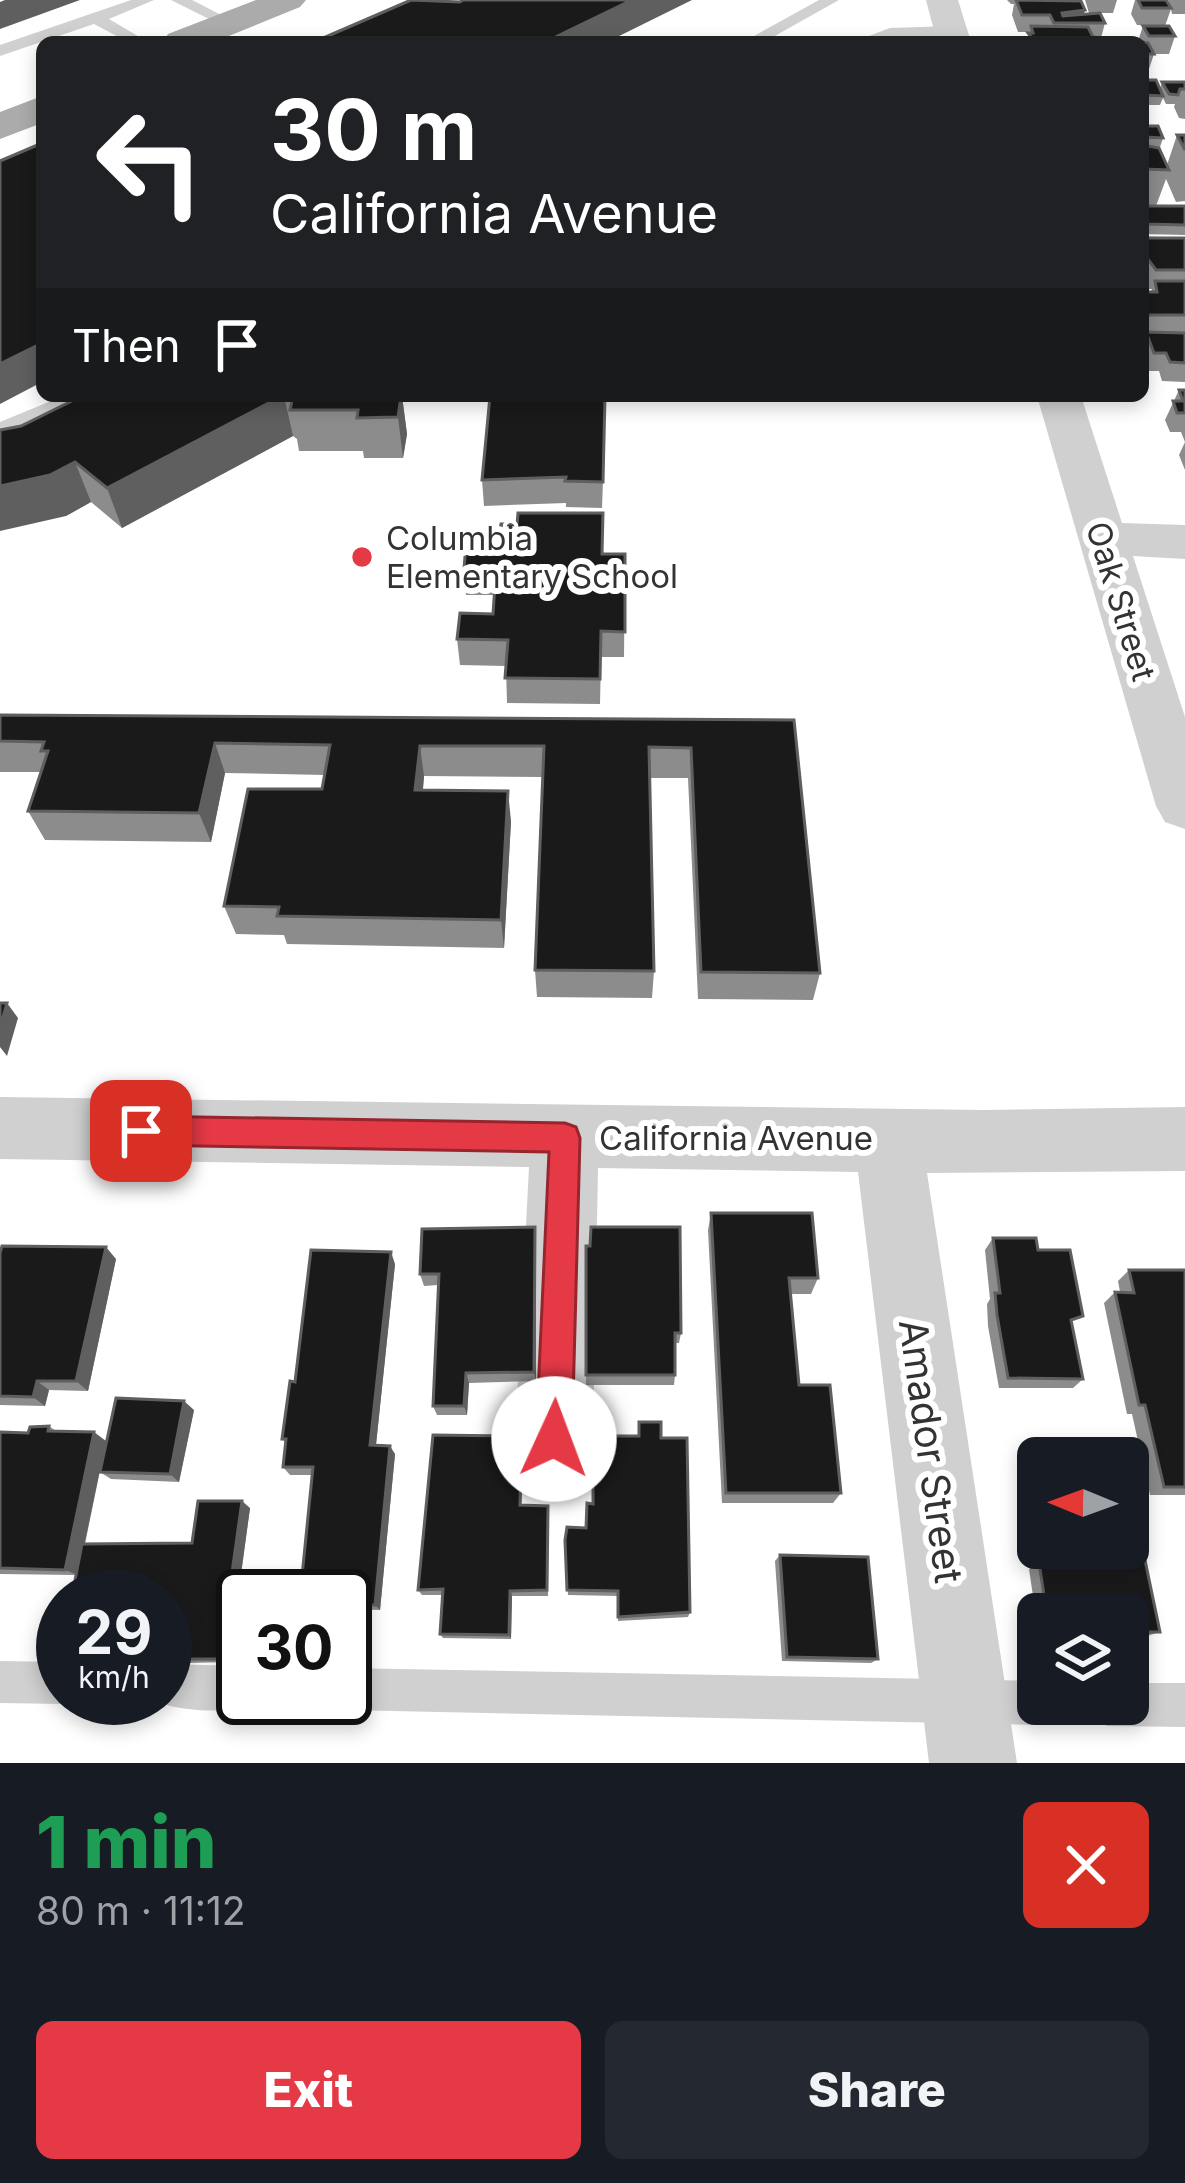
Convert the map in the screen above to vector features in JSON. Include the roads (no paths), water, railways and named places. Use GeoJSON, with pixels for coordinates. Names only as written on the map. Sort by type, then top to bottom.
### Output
{"type":"FeatureCollection","features":[{"type":"Feature","properties":{"kind":"main road"},"geometry":{"type":"LineString","coordinates":[[199,36],[288,0]]}},
{"type":"Feature","properties":{"kind":"main road"},"geometry":{"type":"LineString","coordinates":[[0,94],[36,84]]}},
{"type":"Feature","properties":{"kind":"main road"},"geometry":{"type":"LineString","coordinates":[[0,127],[36,111]]}},
{"type":"Feature","properties":{"kind":"street","name":"Oak Street"},"geometry":{"type":"LineString","coordinates":[[1061,402],[1185,806]]}},
{"type":"Feature","properties":{"kind":"street"},"geometry":{"type":"LineString","coordinates":[[1101,538],[1185,542]]}},
{"type":"Feature","properties":{"kind":"street","name":"California Avenue"},"geometry":{"type":"LineString","coordinates":[[0,1128],[565,1138],[1185,1139]]}},
{"type":"Feature","properties":{"kind":"street"},"geometry":{"type":"LineString","coordinates":[[554,1439],[565,1138]]}},
{"type":"Feature","properties":{"kind":"street","name":"Amador Street"},"geometry":{"type":"LineString","coordinates":[[889,1139],[992,1723]]}},
{"type":"Feature","properties":{"kind":"lane"},"geometry":{"type":"LineString","coordinates":[[43,36],[146,0]]}},
{"type":"Feature","properties":{"kind":"lane"},"geometry":{"type":"LineString","coordinates":[[179,0],[229,23]]}},
{"type":"Feature","properties":{"kind":"lane"},"geometry":{"type":"LineString","coordinates":[[762,36],[831,0]]}},
{"type":"Feature","properties":{"kind":"lane"},"geometry":{"type":"LineString","coordinates":[[95,18],[129,36]]}},
{"type":"Feature","properties":{"kind":"lane"},"geometry":{"type":"LineString","coordinates":[[881,36],[949,24]]}},
{"type":"Feature","properties":{"kind":"lane"},"geometry":{"type":"LineString","coordinates":[[0,51],[36,38]]}},
{"type":"Feature","properties":{"kind":"lane"},"geometry":{"type":"LineString","coordinates":[[0,430],[69,402]]}},
{"type":"Feature","properties":{"kind":"lane"},"geometry":{"type":"LineString","coordinates":[[0,1682],[36,1683]]}},
{"type":"Feature","properties":{"kind":"lane"},"geometry":{"type":"LineString","coordinates":[[372,1690],[992,1723]]}},
{"type":"Feature","properties":{"kind":"lane"},"geometry":{"type":"LineString","coordinates":[[1149,1705],[1185,1705]]}},
{"type":"Feature","properties":{"kind":"place","name":"Columbia Elementary School"},"geometry":{"type":"Point","coordinates":[362,557]}}]}
